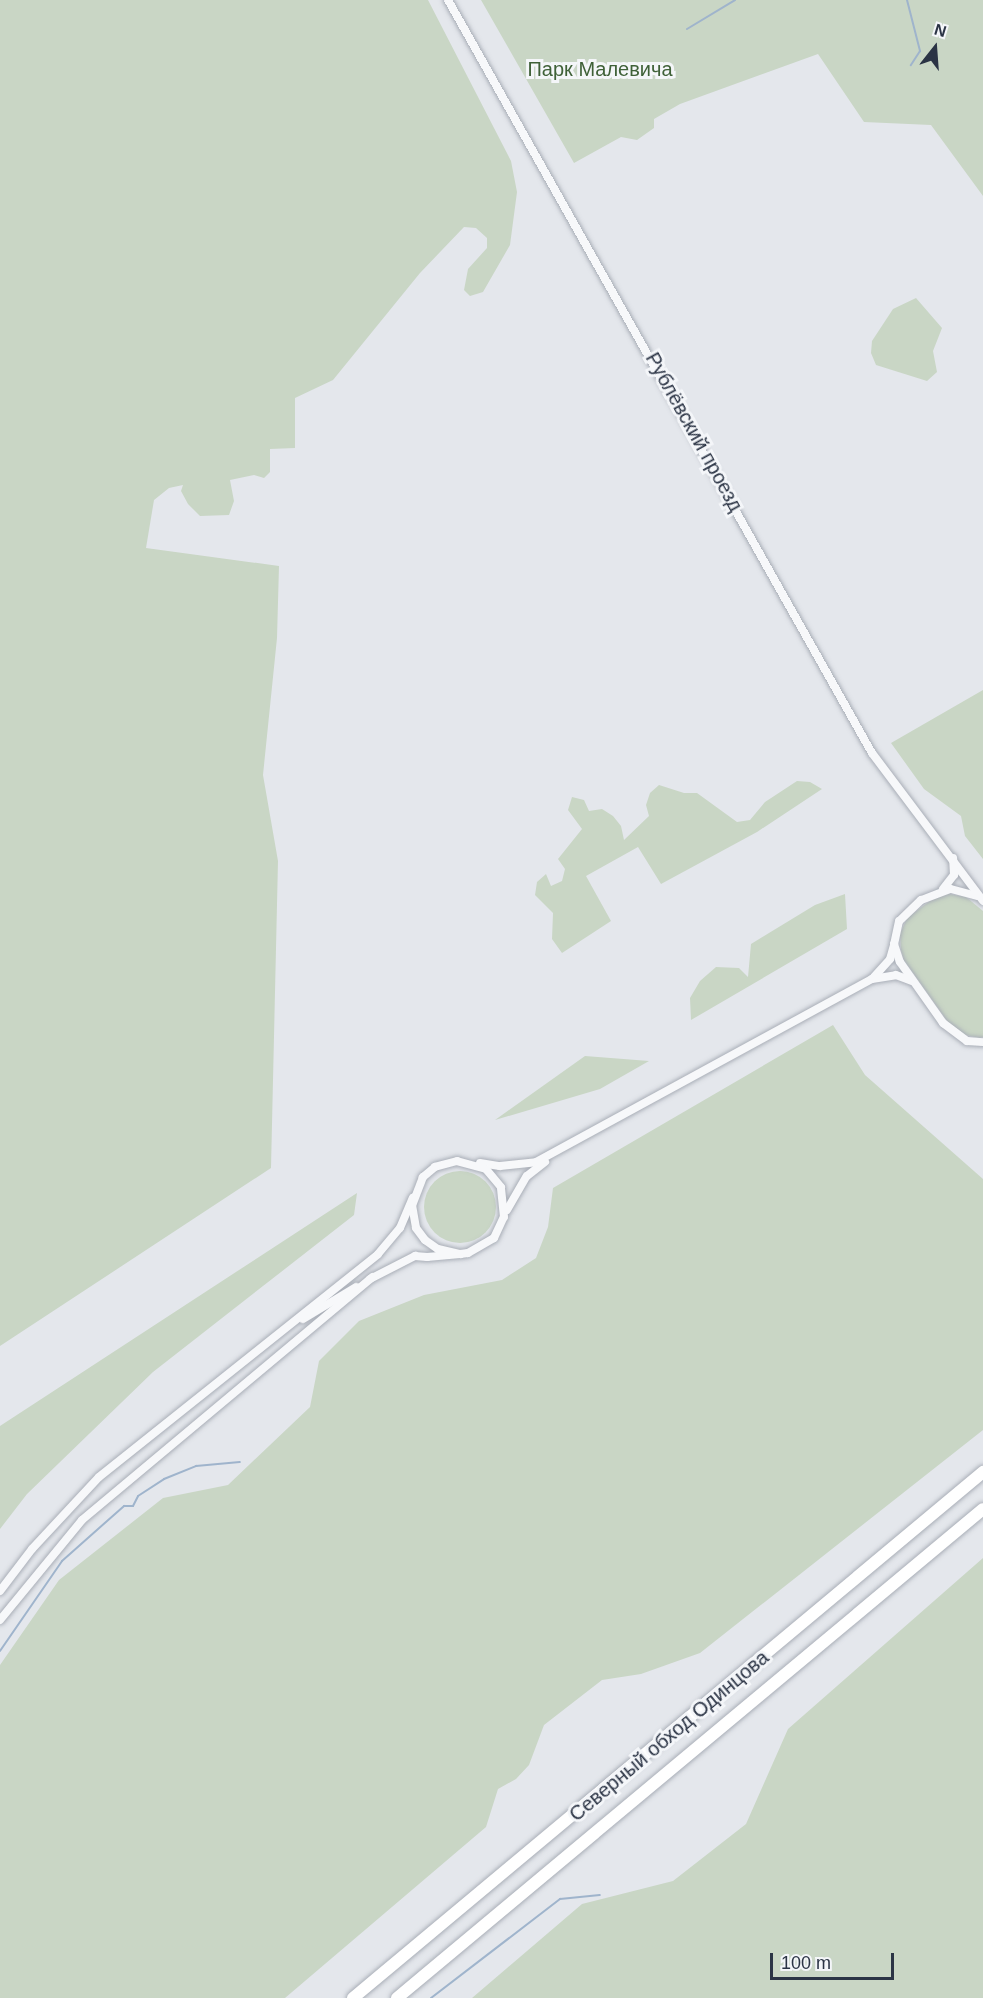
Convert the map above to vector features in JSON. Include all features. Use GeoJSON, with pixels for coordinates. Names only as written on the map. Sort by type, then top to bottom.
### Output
{"type":"FeatureCollection","features":[{"type":"Feature","properties":{"kind":"highway","name":"Северный обход Одинцова"},"geometry":{"type":"LineString","coordinates":[[353,1998],[983,1472]]}},
{"type":"Feature","properties":{"kind":"highway","name":"Северный обход Одинцова"},"geometry":{"type":"LineString","coordinates":[[397,1998],[983,1509]]}},
{"type":"Feature","properties":{"kind":"street","name":"Рублёвский проезд"},"geometry":{"type":"LineString","coordinates":[[448,0],[872,753],[952,855],[983,901]]}},
{"type":"Feature","properties":{"kind":"street"},"geometry":{"type":"LineString","coordinates":[[276,1335],[373,1277],[415,1256],[460,1254],[482,1248],[502,1224],[510,1201],[527,1176],[566,1148],[872,979],[890,959],[898,921],[907,911],[939,891],[954,875],[952,855]]}},
{"type":"Feature","properties":{"kind":"street"},"geometry":{"type":"LineString","coordinates":[[939,891],[961,889],[983,901]]}},
{"type":"Feature","properties":{"kind":"street"},"geometry":{"type":"LineString","coordinates":[[894,944],[900,962],[912,981],[954,1034],[983,1042]]}},
{"type":"Feature","properties":{"kind":"street"},"geometry":{"type":"LineString","coordinates":[[872,979],[896,975],[912,981]]}},
{"type":"Feature","properties":{"kind":"street"},"geometry":{"type":"LineString","coordinates":[[0,1591],[47,1532],[99,1477],[378,1254],[400,1228],[423,1177],[435,1167],[464,1161],[520,1166],[566,1148]]}},
{"type":"Feature","properties":{"kind":"street"},"geometry":{"type":"LineString","coordinates":[[464,1161],[486,1169],[497,1180],[505,1202],[502,1224]]}},
{"type":"Feature","properties":{"kind":"street"},"geometry":{"type":"LineString","coordinates":[[413,1198],[414,1221],[420,1234],[438,1249],[460,1254]]}},
{"type":"Feature","properties":{"kind":"street"},"geometry":{"type":"LineString","coordinates":[[0,1620],[82,1520],[373,1277]]}},
{"type":"Feature","properties":{"kind":"green space"},"geometry":{"type":"Polygon","coordinates":[[[0,0],[428,0],[511,161],[517,192],[510,245],[483,292],[470,296],[464,290],[468,269],[487,248],[487,238],[476,228],[464,227],[420,273],[333,380],[295,398],[295,448],[270,449],[270,472],[264,478],[254,475],[230,480],[234,501],[229,515],[200,516],[188,504],[181,491],[183,485],[169,488],[154,500],[146,548],[279,566],[277,638],[263,775],[278,861],[271,1168],[0,1346],[0,0]]]}},
{"type":"Feature","properties":{"kind":"green space","name":"Парк Малевича"},"geometry":{"type":"Polygon","coordinates":[[[481,0],[983,0],[983,196],[931,125],[864,122],[818,54],[680,104],[654,119],[654,128],[637,140],[621,137],[574,163],[481,0]]]}},
{"type":"Feature","properties":{"kind":"green space"},"geometry":{"type":"Polygon","coordinates":[[[916,298],[942,328],[933,351],[937,372],[927,381],[876,365],[871,353],[872,341],[893,309],[916,298]]]}},
{"type":"Feature","properties":{"kind":"green space"},"geometry":{"type":"Polygon","coordinates":[[[983,690],[983,859],[965,836],[961,816],[924,789],[891,743],[983,690]]]}},
{"type":"Feature","properties":{"kind":"green space"},"geometry":{"type":"Polygon","coordinates":[[[797,781],[810,782],[822,789],[757,832],[661,884],[638,847],[586,876],[611,921],[562,953],[552,939],[553,913],[535,895],[537,882],[546,874],[551,886],[562,881],[565,869],[558,859],[582,829],[568,810],[572,797],[584,800],[589,811],[602,809],[613,816],[621,826],[624,840],[649,816],[646,805],[650,793],[659,785],[684,793],[697,793],[737,822],[750,820],[765,802],[797,781]]]}},
{"type":"Feature","properties":{"kind":"green space"},"geometry":{"type":"Polygon","coordinates":[[[845,894],[847,929],[691,1020],[690,998],[700,981],[716,967],[739,968],[748,977],[751,944],[815,905],[845,894]]]}},
{"type":"Feature","properties":{"kind":"green space"},"geometry":{"type":"Polygon","coordinates":[[[949,894],[966,897],[983,911],[983,1037],[979,1038],[962,1034],[950,1025],[904,960],[901,950],[900,934],[907,918],[934,898],[949,894]]]}},
{"type":"Feature","properties":{"kind":"green space"},"geometry":{"type":"Polygon","coordinates":[[[833,1025],[865,1075],[983,1179],[983,1430],[700,1653],[641,1674],[602,1680],[544,1725],[529,1765],[516,1779],[498,1789],[486,1827],[285,1998],[0,1998],[0,1665],[59,1580],[163,1498],[228,1485],[310,1407],[319,1361],[359,1321],[424,1295],[502,1280],[536,1258],[548,1227],[553,1188],[833,1025]]]}},
{"type":"Feature","properties":{"kind":"green space"},"geometry":{"type":"Polygon","coordinates":[[[585,1056],[649,1061],[600,1089],[495,1120],[585,1056]]]}},
{"type":"Feature","properties":{"kind":"green space"},"geometry":{"type":"Polygon","coordinates":[[[460,1171],[474,1174],[486,1181],[493,1193],[496,1207],[493,1221],[486,1233],[474,1240],[460,1243],[446,1240],[434,1233],[427,1221],[424,1207],[427,1193],[434,1181],[446,1174],[460,1171]]]}},
{"type":"Feature","properties":{"kind":"green space"},"geometry":{"type":"Polygon","coordinates":[[[357,1193],[354,1215],[153,1372],[27,1494],[0,1529],[0,1426],[357,1193]]]}},
{"type":"Feature","properties":{"kind":"green space"},"geometry":{"type":"Polygon","coordinates":[[[983,1558],[983,1998],[472,1998],[582,1904],[673,1881],[746,1824],[788,1729],[983,1558]]]}},
{"type":"Feature","properties":{"kind":"waterway"},"geometry":{"type":"LineString","coordinates":[[687,29],[735,0]]}},
{"type":"Feature","properties":{"kind":"waterway"},"geometry":{"type":"LineString","coordinates":[[907,0],[920,51],[911,65]]}},
{"type":"Feature","properties":{"kind":"waterway"},"geometry":{"type":"LineString","coordinates":[[0,1651],[62,1561],[124,1506],[133,1506],[138,1496],[164,1479],[196,1466],[240,1462]]}},
{"type":"Feature","properties":{"kind":"waterway"},"geometry":{"type":"LineString","coordinates":[[431,1998],[560,1899],[600,1895]]}}]}
